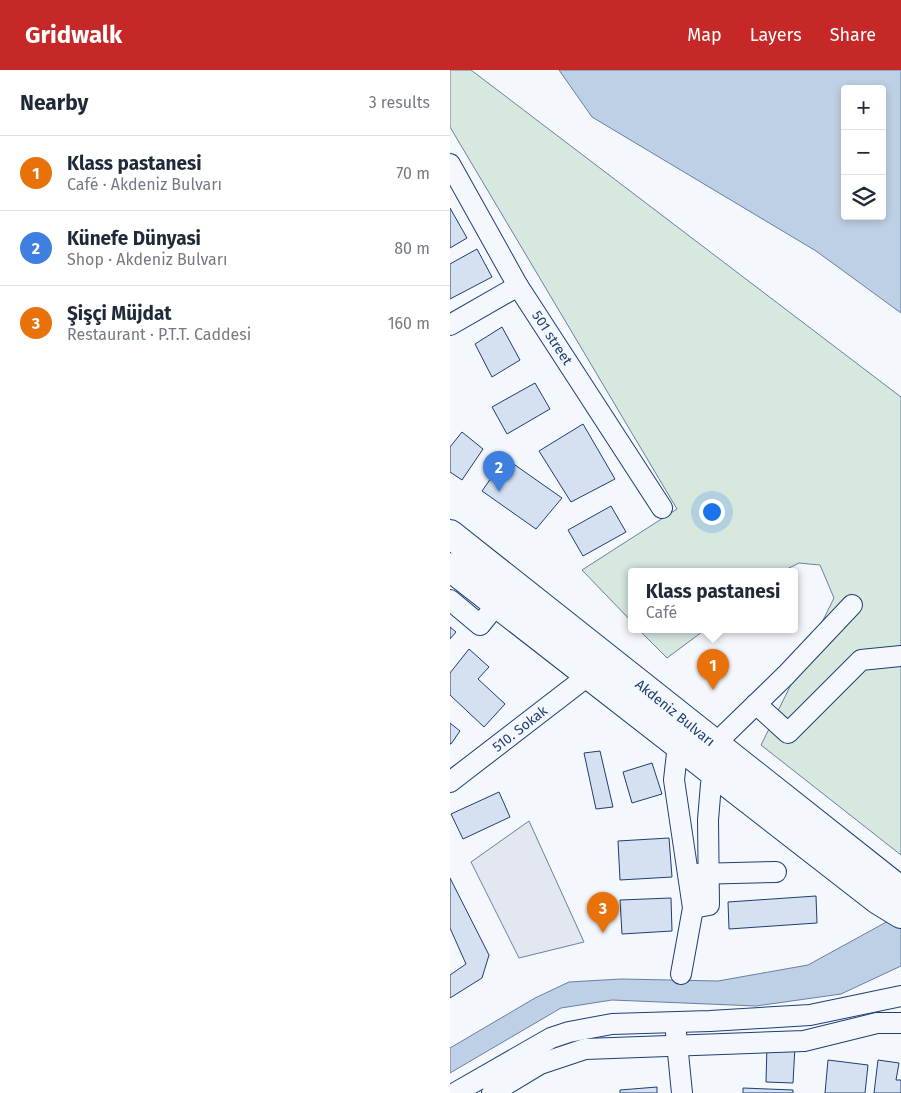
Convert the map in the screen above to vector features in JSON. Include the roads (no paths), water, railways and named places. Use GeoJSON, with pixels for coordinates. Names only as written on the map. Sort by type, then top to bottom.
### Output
{"type":"FeatureCollection","features":[{"type":"Feature","properties":{"kind":"highway","name":"Akdeniz Bulvarı"},"geometry":{"type":"LineString","coordinates":[[450,534],[715,744],[890,892],[901,914]]}},
{"type":"Feature","properties":{"kind":"highway","name":"Akdeniz Bulvarı"},"geometry":{"type":"LineString","coordinates":[[450,567],[717,775],[890,892]]}},
{"type":"Feature","properties":{"kind":"street","name":"501 street"},"geometry":{"type":"LineString","coordinates":[[450,164],[518,286],[662,508]]}},
{"type":"Feature","properties":{"kind":"street"},"geometry":{"type":"LineString","coordinates":[[450,325],[518,286]]}},
{"type":"Feature","properties":{"kind":"street"},"geometry":{"type":"LineString","coordinates":[[450,600],[480,625],[497,604]]}},
{"type":"Feature","properties":{"kind":"street"},"geometry":{"type":"LineString","coordinates":[[715,744],[852,606]]}},
{"type":"Feature","properties":{"kind":"street"},"geometry":{"type":"LineString","coordinates":[[756,704],[788,733],[861,660],[901,656]]}},
{"type":"Feature","properties":{"kind":"street","name":"510. Sokak"},"geometry":{"type":"LineString","coordinates":[[450,782],[589,675]]}},
{"type":"Feature","properties":{"kind":"street"},"geometry":{"type":"LineString","coordinates":[[678,744],[674,780],[693,908],[681,974]]}},
{"type":"Feature","properties":{"kind":"street"},"geometry":{"type":"LineString","coordinates":[[693,908],[709,906],[708,820],[711,784],[717,775]]}},
{"type":"Feature","properties":{"kind":"street"},"geometry":{"type":"LineString","coordinates":[[688,875],[776,872]]}},
{"type":"Feature","properties":{"kind":"street"},"geometry":{"type":"LineString","coordinates":[[455,1093],[551,1038],[569,1032],[612,1024],[810,1014],[901,996]]}},
{"type":"Feature","properties":{"kind":"street"},"geometry":{"type":"LineString","coordinates":[[675,1022],[682,1093]]}},
{"type":"Feature","properties":{"kind":"street"},"geometry":{"type":"LineString","coordinates":[[876,1023],[901,1031]]}},
{"type":"Feature","properties":{"kind":"street"},"geometry":{"type":"LineString","coordinates":[[492,1093],[540,1064],[585,1049],[804,1041],[876,1023],[901,1023]]}},
{"type":"Feature","properties":{"kind":"water"},"geometry":{"type":"Polygon","coordinates":[[[559,70],[901,70],[901,313],[816,251],[592,117],[559,70]]]}},
{"type":"Feature","properties":{"kind":"water"},"geometry":{"type":"Polygon","coordinates":[[[901,914],[901,966],[841,994],[756,1006],[612,1000],[561,1008],[450,1073],[450,1048],[535,998],[569,982],[621,979],[718,981],[808,965],[901,914]]]}},
{"type":"Feature","properties":{"kind":"place","name":"Künefe Dünyasi"},"geometry":{"type":"Point","coordinates":[499,492]}},
{"type":"Feature","properties":{"kind":"place","name":"Klass pastanesi"},"geometry":{"type":"Point","coordinates":[713,690]}},
{"type":"Feature","properties":{"kind":"place","name":"Şişçi Müjdat"},"geometry":{"type":"Point","coordinates":[603,933]}}]}
